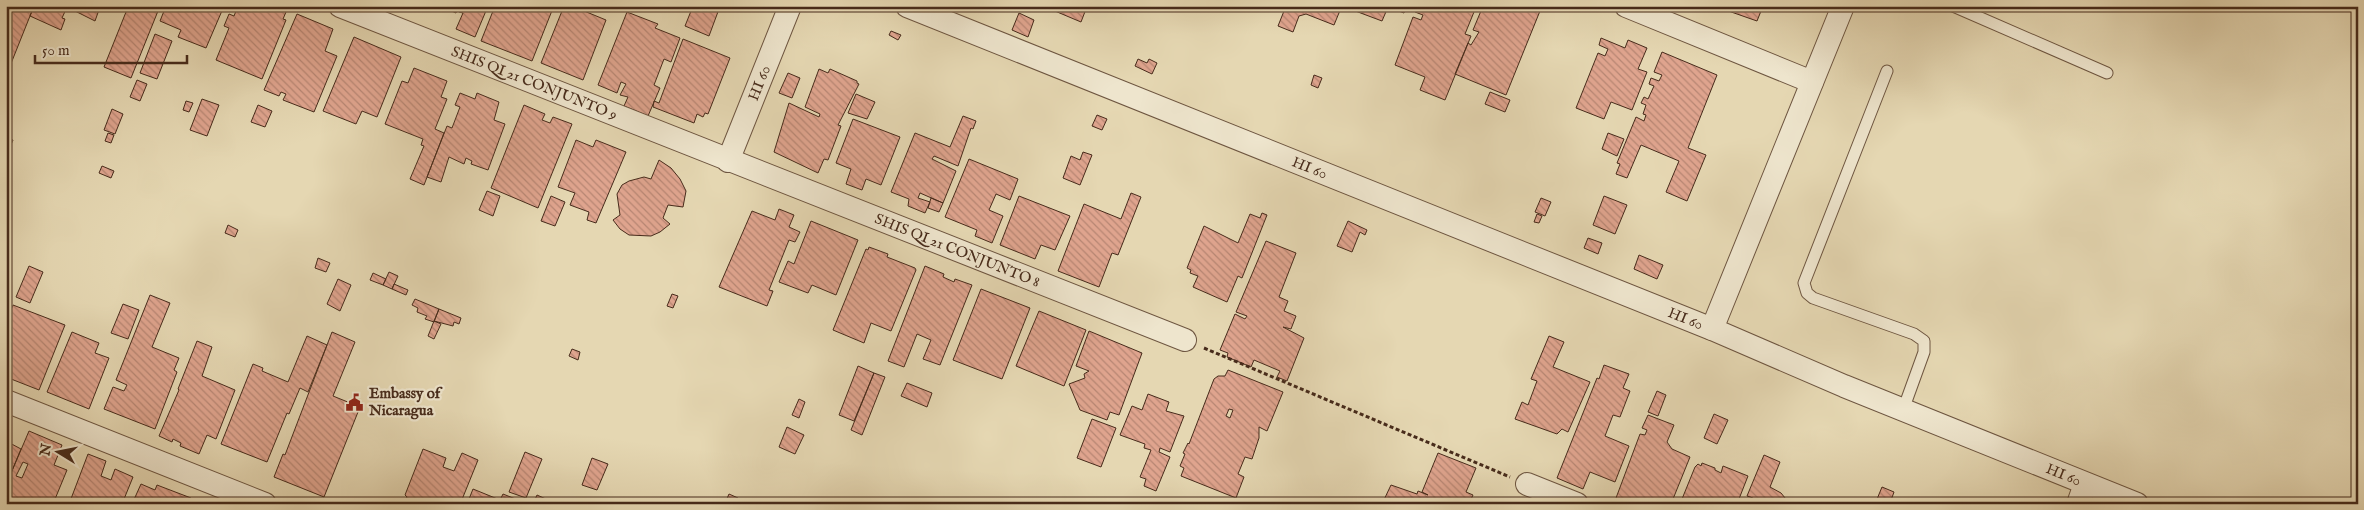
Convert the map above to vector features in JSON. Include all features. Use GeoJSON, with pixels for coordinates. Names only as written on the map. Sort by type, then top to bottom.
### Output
{"type":"FeatureCollection","features":[{"type":"Feature","properties":{"kind":"street","name":"SHIS QI 21 CONJUNTO 9"},"geometry":{"type":"LineString","coordinates":[[340,6],[728,161]]}},
{"type":"Feature","properties":{"kind":"street","name":"HI 60"},"geometry":{"type":"LineString","coordinates":[[728,161],[790,6]]}},
{"type":"Feature","properties":{"kind":"street","name":"HI 60"},"geometry":{"type":"LineString","coordinates":[[907,6],[1712,329],[1903,410],[2082,494],[2137,504]]}},
{"type":"Feature","properties":{"kind":"street"},"geometry":{"type":"LineString","coordinates":[[1626,6],[1812,82]]}},
{"type":"Feature","properties":{"kind":"street","name":"HI 60"},"geometry":{"type":"LineString","coordinates":[[1712,329],[1843,6]]}},
{"type":"Feature","properties":{"kind":"street","name":"SHIS QI 21 CONJUNTO 8"},"geometry":{"type":"LineString","coordinates":[[728,161],[1185,340]]}},
{"type":"Feature","properties":{"kind":"street"},"geometry":{"type":"LineString","coordinates":[[6,401],[265,504]]}},
{"type":"Feature","properties":{"kind":"street"},"geometry":{"type":"LineString","coordinates":[[1527,484],[1577,504]]}},
{"type":"Feature","properties":{"kind":"lane"},"geometry":{"type":"LineString","coordinates":[[1953,6],[2107,73]]}},
{"type":"Feature","properties":{"kind":"lane"},"geometry":{"type":"LineString","coordinates":[[1887,71],[1804,283],[1807,293],[1812,298],[1914,334],[1924,341],[1924,352],[1903,410]]}},
{"type":"Feature","properties":{"kind":"path"},"geometry":{"type":"LineString","coordinates":[[1185,340],[1527,484]]}},
{"type":"Feature","properties":{"kind":"building"},"geometry":{"type":"Polygon","coordinates":[[[6,6],[34,6],[8,71],[6,70],[6,6]]]}},
{"type":"Feature","properties":{"kind":"building"},"geometry":{"type":"Polygon","coordinates":[[[34,6],[40,8],[41,6],[100,7],[95,21],[67,7],[62,18],[65,19],[61,30],[30,16],[34,6]]]}},
{"type":"Feature","properties":{"kind":"building"},"geometry":{"type":"Polygon","coordinates":[[[112,6],[160,6],[131,78],[104,67],[126,12],[112,6]]]}},
{"type":"Feature","properties":{"kind":"building"},"geometry":{"type":"Polygon","coordinates":[[[166,6],[224,6],[206,48],[178,37],[181,30],[160,21],[166,6]]]}},
{"type":"Feature","properties":{"kind":"building"},"geometry":{"type":"Polygon","coordinates":[[[238,6],[256,6],[267,12],[269,6],[272,6],[286,12],[283,19],[286,20],[262,79],[216,60],[229,28],[224,26],[229,14],[234,16],[238,6]]]}},
{"type":"Feature","properties":{"kind":"building"},"geometry":{"type":"Polygon","coordinates":[[[441,6],[488,6],[475,37],[456,29],[463,13],[459,12],[460,9],[458,8],[456,13],[441,6]]]}},
{"type":"Feature","properties":{"kind":"building"},"geometry":{"type":"Polygon","coordinates":[[[495,6],[548,6],[553,8],[532,61],[481,41],[495,6]]]}},
{"type":"Feature","properties":{"kind":"building"},"geometry":{"type":"Polygon","coordinates":[[[564,6],[572,6],[606,20],[583,80],[541,63],[564,6]]]}},
{"type":"Feature","properties":{"kind":"building"},"geometry":{"type":"Polygon","coordinates":[[[693,6],[712,6],[719,9],[709,36],[685,26],[693,6]]]}},
{"type":"Feature","properties":{"kind":"building"},"geometry":{"type":"Polygon","coordinates":[[[1043,6],[1078,6],[1086,9],[1081,22],[1043,6]]]}},
{"type":"Feature","properties":{"kind":"building"},"geometry":{"type":"Polygon","coordinates":[[[1286,6],[1351,6],[1349,11],[1341,8],[1334,25],[1306,14],[1299,16],[1293,32],[1278,26],[1286,6]]]}},
{"type":"Feature","properties":{"kind":"building"},"geometry":{"type":"Polygon","coordinates":[[[1351,6],[1407,6],[1404,13],[1388,7],[1382,21],[1350,9],[1351,6]]]}},
{"type":"Feature","properties":{"kind":"building"},"geometry":{"type":"Polygon","coordinates":[[[1417,6],[1460,6],[1459,8],[1461,9],[1463,6],[1476,7],[1465,34],[1471,36],[1445,100],[1420,90],[1425,77],[1395,65],[1413,17],[1421,20],[1423,15],[1415,12],[1417,6]]]}},
{"type":"Feature","properties":{"kind":"building"},"geometry":{"type":"Polygon","coordinates":[[[1483,6],[1542,6],[1506,95],[1455,74],[1468,43],[1471,45],[1479,32],[1473,30],[1483,6]]]}},
{"type":"Feature","properties":{"kind":"building"},"geometry":{"type":"Polygon","coordinates":[[[1707,6],[1763,6],[1757,21],[1717,7],[1717,10],[1707,6]]]}},
{"type":"Feature","properties":{"kind":"building"},"geometry":{"type":"Polygon","coordinates":[[[627,12],[658,24],[655,28],[680,38],[671,62],[664,59],[654,85],[660,88],[648,116],[624,106],[628,97],[620,95],[626,84],[621,82],[617,93],[598,85],[627,12]]]}},
{"type":"Feature","properties":{"kind":"building"},"geometry":{"type":"Polygon","coordinates":[[[1019,13],[1034,20],[1028,37],[1012,30],[1019,13]]]}},
{"type":"Feature","properties":{"kind":"building"},"geometry":{"type":"Polygon","coordinates":[[[297,14],[333,29],[325,51],[337,56],[314,112],[283,100],[286,94],[281,92],[279,96],[264,90],[297,14]]]}},
{"type":"Feature","properties":{"kind":"building"},"geometry":{"type":"Polygon","coordinates":[[[891,31],[901,35],[898,40],[889,35],[891,31]]]}},
{"type":"Feature","properties":{"kind":"building"},"geometry":{"type":"Polygon","coordinates":[[[155,34],[172,41],[157,79],[140,73],[155,34]]]}},
{"type":"Feature","properties":{"kind":"building"},"geometry":{"type":"Polygon","coordinates":[[[354,37],[401,57],[377,117],[362,111],[356,124],[323,111],[354,37]]]}},
{"type":"Feature","properties":{"kind":"building"},"geometry":{"type":"Polygon","coordinates":[[[1601,38],[1625,48],[1628,40],[1647,48],[1638,69],[1647,72],[1632,110],[1611,102],[1604,119],[1576,108],[1598,53],[1605,56],[1608,49],[1599,45],[1601,38]]]}},
{"type":"Feature","properties":{"kind":"building"},"geometry":{"type":"Polygon","coordinates":[[[683,39],[730,58],[708,114],[705,113],[703,117],[697,114],[694,123],[653,107],[654,101],[659,103],[683,39]]]}},
{"type":"Feature","properties":{"kind":"building"},"geometry":{"type":"Polygon","coordinates":[[[1662,52],[1717,75],[1688,148],[1706,155],[1687,201],[1666,192],[1679,161],[1641,145],[1627,178],[1616,174],[1620,164],[1617,163],[1636,117],[1644,121],[1646,115],[1643,114],[1646,105],[1641,103],[1644,97],[1648,99],[1654,86],[1649,84],[1651,78],[1659,81],[1662,75],[1654,72],[1662,52]]]}},
{"type":"Feature","properties":{"kind":"building"},"geometry":{"type":"Polygon","coordinates":[[[1138,59],[1147,63],[1149,59],[1157,63],[1152,74],[1135,66],[1138,59]]]}},
{"type":"Feature","properties":{"kind":"building"},"geometry":{"type":"Polygon","coordinates":[[[414,68],[447,81],[441,97],[447,99],[435,129],[444,133],[424,185],[410,179],[424,146],[421,145],[423,139],[385,124],[402,81],[408,83],[414,68]]]}},
{"type":"Feature","properties":{"kind":"building"},"geometry":{"type":"Polygon","coordinates":[[[819,69],[828,73],[830,69],[857,81],[859,84],[838,125],[841,126],[828,160],[824,159],[818,173],[774,152],[789,103],[819,117],[820,114],[805,107],[819,69]]]}},
{"type":"Feature","properties":{"kind":"building"},"geometry":{"type":"Polygon","coordinates":[[[788,73],[800,78],[792,98],[779,93],[788,73]]]}},
{"type":"Feature","properties":{"kind":"building"},"geometry":{"type":"Polygon","coordinates":[[[1314,75],[1322,78],[1318,88],[1311,85],[1314,75]]]}},
{"type":"Feature","properties":{"kind":"building"},"geometry":{"type":"Polygon","coordinates":[[[137,80],[147,84],[140,101],[130,97],[137,80]]]}},
{"type":"Feature","properties":{"kind":"building"},"geometry":{"type":"Polygon","coordinates":[[[1490,92],[1510,100],[1505,112],[1485,104],[1490,92]]]}},
{"type":"Feature","properties":{"kind":"building"},"geometry":{"type":"Polygon","coordinates":[[[460,93],[475,99],[477,93],[499,102],[494,120],[505,124],[488,170],[471,164],[472,161],[466,158],[464,164],[449,157],[441,182],[427,177],[447,126],[452,128],[460,107],[455,105],[460,93]]]}},
{"type":"Feature","properties":{"kind":"building"},"geometry":{"type":"Polygon","coordinates":[[[856,94],[875,102],[867,119],[848,113],[856,94]]]}},
{"type":"Feature","properties":{"kind":"building"},"geometry":{"type":"Polygon","coordinates":[[[202,99],[219,105],[207,136],[190,130],[202,99]]]}},
{"type":"Feature","properties":{"kind":"building"},"geometry":{"type":"Polygon","coordinates":[[[186,101],[193,103],[189,112],[183,110],[186,101]]]}},
{"type":"Feature","properties":{"kind":"building"},"geometry":{"type":"Polygon","coordinates":[[[258,105],[272,111],[265,127],[251,122],[258,105]]]}},
{"type":"Feature","properties":{"kind":"building"},"geometry":{"type":"Polygon","coordinates":[[[524,105],[545,114],[542,120],[550,123],[553,117],[572,124],[538,208],[491,188],[524,105]]]}},
{"type":"Feature","properties":{"kind":"building"},"geometry":{"type":"Polygon","coordinates":[[[112,109],[123,114],[115,134],[104,130],[112,109]]]}},
{"type":"Feature","properties":{"kind":"building"},"geometry":{"type":"Polygon","coordinates":[[[1097,115],[1107,119],[1102,130],[1092,126],[1097,115]]]}},
{"type":"Feature","properties":{"kind":"building"},"geometry":{"type":"Polygon","coordinates":[[[963,116],[976,121],[973,129],[971,128],[958,166],[934,156],[932,159],[956,171],[943,203],[920,193],[918,198],[930,202],[925,213],[908,206],[909,199],[891,192],[915,133],[950,147],[963,116]]]}},
{"type":"Feature","properties":{"kind":"building"},"geometry":{"type":"Polygon","coordinates":[[[853,119],[900,137],[881,185],[866,179],[862,190],[846,184],[851,169],[836,163],[853,119]]]}},
{"type":"Feature","properties":{"kind":"building"},"geometry":{"type":"Polygon","coordinates":[[[108,133],[114,135],[111,143],[105,141],[108,133]]]}},
{"type":"Feature","properties":{"kind":"building"},"geometry":{"type":"Polygon","coordinates":[[[1608,133],[1624,139],[1617,156],[1602,149],[1608,133]]]}},
{"type":"Feature","properties":{"kind":"building"},"geometry":{"type":"Polygon","coordinates":[[[6,137],[13,140],[6,157],[6,137]]]}},
{"type":"Feature","properties":{"kind":"building"},"geometry":{"type":"Polygon","coordinates":[[[576,140],[593,147],[596,140],[626,152],[596,223],[587,220],[589,212],[570,205],[575,193],[558,187],[576,140]]]}},
{"type":"Feature","properties":{"kind":"building"},"geometry":{"type":"Polygon","coordinates":[[[1083,152],[1092,155],[1080,185],[1063,178],[1071,156],[1080,160],[1083,152]]]}},
{"type":"Feature","properties":{"kind":"building"},"geometry":{"type":"Polygon","coordinates":[[[969,159],[1018,179],[1010,200],[996,194],[989,210],[1003,216],[992,243],[975,236],[977,230],[945,217],[969,159]]]}},
{"type":"Feature","properties":{"kind":"building"},"geometry":{"type":"Polygon","coordinates":[[[659,160],[671,168],[680,179],[686,191],[683,207],[668,205],[663,218],[670,224],[660,232],[651,236],[629,235],[620,229],[613,220],[620,215],[617,194],[622,185],[629,181],[644,177],[651,179],[659,160]]]}},
{"type":"Feature","properties":{"kind":"building"},"geometry":{"type":"Polygon","coordinates":[[[102,166],[114,171],[111,178],[99,173],[102,166]]]}},
{"type":"Feature","properties":{"kind":"building"},"geometry":{"type":"Polygon","coordinates":[[[487,191],[500,196],[493,216],[479,210],[487,191]]]}},
{"type":"Feature","properties":{"kind":"building"},"geometry":{"type":"Polygon","coordinates":[[[1131,193],[1141,197],[1118,255],[1112,253],[1099,287],[1058,271],[1084,204],[1121,219],[1131,193]]]}},
{"type":"Feature","properties":{"kind":"building"},"geometry":{"type":"Polygon","coordinates":[[[551,196],[565,202],[555,226],[541,221],[551,196]]]}},
{"type":"Feature","properties":{"kind":"building"},"geometry":{"type":"Polygon","coordinates":[[[1019,196],[1070,216],[1055,250],[1041,245],[1035,259],[1000,245],[1019,196]]]}},
{"type":"Feature","properties":{"kind":"building"},"geometry":{"type":"Polygon","coordinates":[[[1604,196],[1627,205],[1615,234],[1593,225],[1604,196]]]}},
{"type":"Feature","properties":{"kind":"building"},"geometry":{"type":"Polygon","coordinates":[[[931,198],[943,203],[939,212],[928,208],[931,198]]]}},
{"type":"Feature","properties":{"kind":"building"},"geometry":{"type":"Polygon","coordinates":[[[1541,198],[1551,202],[1545,216],[1535,212],[1541,198]]]}},
{"type":"Feature","properties":{"kind":"building"},"geometry":{"type":"Polygon","coordinates":[[[779,209],[794,215],[789,227],[800,232],[795,242],[789,240],[769,290],[773,291],[767,306],[719,287],[752,211],[775,220],[779,209]]]}},
{"type":"Feature","properties":{"kind":"building"},"geometry":{"type":"Polygon","coordinates":[[[1262,213],[1267,215],[1242,278],[1238,276],[1227,302],[1193,287],[1198,276],[1190,273],[1191,270],[1187,268],[1204,226],[1238,243],[1250,214],[1260,218],[1262,213]]]}},
{"type":"Feature","properties":{"kind":"building"},"geometry":{"type":"Polygon","coordinates":[[[1537,214],[1542,216],[1539,223],[1534,222],[1537,214]]]}},
{"type":"Feature","properties":{"kind":"building"},"geometry":{"type":"Polygon","coordinates":[[[811,221],[858,240],[836,295],[812,285],[808,293],[779,282],[788,261],[794,264],[811,221]]]}},
{"type":"Feature","properties":{"kind":"building"},"geometry":{"type":"Polygon","coordinates":[[[1348,221],[1367,230],[1365,235],[1360,232],[1352,252],[1337,246],[1348,221]]]}},
{"type":"Feature","properties":{"kind":"building"},"geometry":{"type":"Polygon","coordinates":[[[228,225],[238,230],[235,237],[225,233],[228,225]]]}},
{"type":"Feature","properties":{"kind":"building"},"geometry":{"type":"Polygon","coordinates":[[[1588,238],[1602,243],[1598,254],[1584,248],[1588,238]]]}},
{"type":"Feature","properties":{"kind":"building"},"geometry":{"type":"Polygon","coordinates":[[[1266,241],[1296,253],[1279,297],[1288,301],[1284,311],[1296,316],[1291,329],[1283,327],[1304,338],[1287,381],[1277,377],[1280,371],[1254,360],[1251,367],[1227,357],[1228,353],[1220,350],[1235,314],[1245,319],[1247,316],[1236,312],[1266,241]]]}},
{"type":"Feature","properties":{"kind":"building"},"geometry":{"type":"Polygon","coordinates":[[[869,247],[888,254],[887,257],[916,270],[891,331],[871,323],[864,343],[833,330],[866,249],[868,250],[869,247]]]}},
{"type":"Feature","properties":{"kind":"building"},"geometry":{"type":"Polygon","coordinates":[[[1639,255],[1663,265],[1657,279],[1634,269],[1639,255]]]}},
{"type":"Feature","properties":{"kind":"building"},"geometry":{"type":"Polygon","coordinates":[[[318,258],[330,263],[326,272],[315,268],[318,258]]]}},
{"type":"Feature","properties":{"kind":"building"},"geometry":{"type":"Polygon","coordinates":[[[29,266],[43,272],[30,303],[16,297],[29,266]]]}},
{"type":"Feature","properties":{"kind":"building"},"geometry":{"type":"Polygon","coordinates":[[[925,266],[944,274],[943,277],[954,282],[955,279],[972,285],[940,365],[923,359],[931,340],[917,334],[904,367],[888,361],[925,266]]]}},
{"type":"Feature","properties":{"kind":"building"},"geometry":{"type":"Polygon","coordinates":[[[389,272],[398,276],[392,289],[383,285],[389,272]]]}},
{"type":"Feature","properties":{"kind":"building"},"geometry":{"type":"Polygon","coordinates":[[[373,273],[386,279],[383,285],[370,280],[373,273]]]}},
{"type":"Feature","properties":{"kind":"building"},"geometry":{"type":"Polygon","coordinates":[[[338,279],[351,285],[340,311],[327,304],[338,279]]]}},
{"type":"Feature","properties":{"kind":"building"},"geometry":{"type":"Polygon","coordinates":[[[394,284],[408,290],[406,295],[392,289],[394,284]]]}},
{"type":"Feature","properties":{"kind":"building"},"geometry":{"type":"Polygon","coordinates":[[[981,289],[1030,308],[1002,379],[953,360],[981,289]]]}},
{"type":"Feature","properties":{"kind":"building"},"geometry":{"type":"Polygon","coordinates":[[[672,294],[678,296],[673,308],[667,306],[672,294]]]}},
{"type":"Feature","properties":{"kind":"building"},"geometry":{"type":"Polygon","coordinates":[[[150,295],[170,303],[152,347],[179,358],[174,370],[177,372],[155,429],[104,409],[113,387],[124,391],[127,385],[116,380],[150,295]]]}},
{"type":"Feature","properties":{"kind":"building"},"geometry":{"type":"Polygon","coordinates":[[[415,299],[439,309],[434,322],[425,319],[427,316],[417,312],[418,308],[412,305],[415,299]]]}},
{"type":"Feature","properties":{"kind":"building"},"geometry":{"type":"Polygon","coordinates":[[[123,304],[139,310],[128,339],[111,333],[123,304]]]}},
{"type":"Feature","properties":{"kind":"building"},"geometry":{"type":"Polygon","coordinates":[[[13,305],[65,325],[39,390],[6,377],[6,322],[13,305]]]}},
{"type":"Feature","properties":{"kind":"building"},"geometry":{"type":"Polygon","coordinates":[[[439,309],[461,318],[459,324],[454,322],[453,326],[434,321],[439,309]]]}},
{"type":"Feature","properties":{"kind":"building"},"geometry":{"type":"Polygon","coordinates":[[[1039,311],[1086,330],[1064,386],[1016,366],[1039,311]]]}},
{"type":"Feature","properties":{"kind":"building"},"geometry":{"type":"Polygon","coordinates":[[[434,321],[441,324],[434,339],[428,336],[434,321]]]}},
{"type":"Feature","properties":{"kind":"building"},"geometry":{"type":"Polygon","coordinates":[[[1089,331],[1142,353],[1119,415],[1110,412],[1107,420],[1080,410],[1069,384],[1085,378],[1084,374],[1089,371],[1076,366],[1089,331]]]}},
{"type":"Feature","properties":{"kind":"building"},"geometry":{"type":"Polygon","coordinates":[[[72,332],[99,343],[95,353],[109,358],[89,409],[47,392],[72,332]]]}},
{"type":"Feature","properties":{"kind":"building"},"geometry":{"type":"Polygon","coordinates":[[[332,332],[355,342],[333,396],[360,407],[324,497],[274,477],[283,454],[285,455],[332,332]]]}},
{"type":"Feature","properties":{"kind":"building"},"geometry":{"type":"Polygon","coordinates":[[[307,336],[327,345],[308,392],[300,388],[289,414],[287,413],[267,462],[221,444],[253,364],[263,368],[262,371],[288,382],[307,336]]]}},
{"type":"Feature","properties":{"kind":"building"},"geometry":{"type":"Polygon","coordinates":[[[1549,336],[1564,342],[1553,367],[1590,382],[1568,432],[1562,429],[1557,434],[1515,419],[1522,402],[1528,405],[1537,381],[1531,379],[1549,336]]]}},
{"type":"Feature","properties":{"kind":"building"},"geometry":{"type":"Polygon","coordinates":[[[197,341],[212,347],[202,376],[235,390],[216,439],[207,435],[199,454],[180,446],[181,443],[173,439],[172,442],[159,436],[197,341]]]}},
{"type":"Feature","properties":{"kind":"building"},"geometry":{"type":"Polygon","coordinates":[[[572,349],[580,352],[578,360],[569,356],[572,349]]]}},
{"type":"Feature","properties":{"kind":"building"},"geometry":{"type":"Polygon","coordinates":[[[1604,365],[1629,374],[1623,388],[1630,391],[1620,417],[1613,415],[1605,436],[1629,446],[1615,482],[1590,472],[1583,489],[1557,478],[1604,365]]]}},
{"type":"Feature","properties":{"kind":"building"},"geometry":{"type":"Polygon","coordinates":[[[858,366],[874,373],[854,421],[839,415],[858,366]]]}},
{"type":"Feature","properties":{"kind":"building"},"geometry":{"type":"Polygon","coordinates":[[[1228,370],[1283,392],[1267,431],[1259,427],[1259,438],[1252,459],[1245,457],[1238,474],[1244,477],[1236,498],[1181,476],[1184,468],[1180,466],[1185,454],[1183,453],[1189,444],[1214,379],[1218,376],[1225,376],[1228,370]],[[1229,409],[1226,416],[1230,418],[1233,410],[1229,409]]]}},
{"type":"Feature","properties":{"kind":"building"},"geometry":{"type":"Polygon","coordinates":[[[874,373],[885,377],[862,435],[851,430],[874,373]]]}},
{"type":"Feature","properties":{"kind":"building"},"geometry":{"type":"Polygon","coordinates":[[[907,383],[932,393],[927,407],[901,396],[907,383]]]}},
{"type":"Feature","properties":{"kind":"building"},"geometry":{"type":"Polygon","coordinates":[[[1657,391],[1666,395],[1658,416],[1648,412],[1657,391]]]}},
{"type":"Feature","properties":{"kind":"building"},"geometry":{"type":"Polygon","coordinates":[[[1148,394],[1169,402],[1166,411],[1184,416],[1170,452],[1160,448],[1159,452],[1170,457],[1156,491],[1144,486],[1146,479],[1140,477],[1151,450],[1144,448],[1145,444],[1120,435],[1132,406],[1142,410],[1148,394]]]}},
{"type":"Feature","properties":{"kind":"building"},"geometry":{"type":"Polygon","coordinates":[[[799,399],[805,402],[799,418],[792,415],[799,399]]]}},
{"type":"Feature","properties":{"kind":"building"},"geometry":{"type":"Polygon","coordinates":[[[1714,414],[1728,420],[1717,444],[1704,438],[1714,414]]]}},
{"type":"Feature","properties":{"kind":"building"},"geometry":{"type":"Polygon","coordinates":[[[1648,415],[1674,425],[1667,442],[1672,449],[1690,457],[1671,504],[1631,504],[1616,498],[1640,434],[1645,435],[1647,430],[1642,428],[1648,415]]]}},
{"type":"Feature","properties":{"kind":"building"},"geometry":{"type":"Polygon","coordinates":[[[1092,419],[1116,428],[1101,467],[1077,458],[1092,419]]]}},
{"type":"Feature","properties":{"kind":"building"},"geometry":{"type":"Polygon","coordinates":[[[787,427],[804,435],[795,454],[779,447],[787,427]]]}},
{"type":"Feature","properties":{"kind":"building"},"geometry":{"type":"Polygon","coordinates":[[[29,431],[62,445],[54,465],[67,470],[53,504],[6,504],[6,485],[29,431]],[[23,462],[16,476],[22,478],[28,464],[23,462]]]}},
{"type":"Feature","properties":{"kind":"building"},"geometry":{"type":"Polygon","coordinates":[[[6,441],[21,449],[6,485],[6,441]]]}},
{"type":"Feature","properties":{"kind":"building"},"geometry":{"type":"Polygon","coordinates":[[[423,449],[446,458],[443,467],[454,471],[462,453],[478,460],[461,502],[458,504],[403,504],[423,449]]]}},
{"type":"Feature","properties":{"kind":"building"},"geometry":{"type":"Polygon","coordinates":[[[525,452],[542,459],[526,498],[509,492],[525,452]]]}},
{"type":"Feature","properties":{"kind":"building"},"geometry":{"type":"Polygon","coordinates":[[[1438,453],[1476,468],[1466,492],[1473,495],[1469,504],[1382,504],[1391,485],[1417,494],[1418,491],[1428,495],[1422,492],[1438,453]]]}},
{"type":"Feature","properties":{"kind":"building"},"geometry":{"type":"Polygon","coordinates":[[[88,454],[106,461],[101,476],[111,480],[115,469],[133,477],[122,504],[69,504],[88,454]]]}},
{"type":"Feature","properties":{"kind":"building"},"geometry":{"type":"Polygon","coordinates":[[[1764,455],[1780,462],[1770,487],[1781,493],[1790,504],[1750,504],[1753,498],[1747,496],[1764,455]]]}},
{"type":"Feature","properties":{"kind":"building"},"geometry":{"type":"Polygon","coordinates":[[[592,458],[608,464],[597,490],[582,485],[592,458]]]}},
{"type":"Feature","properties":{"kind":"building"},"geometry":{"type":"Polygon","coordinates":[[[1702,463],[1715,468],[1715,470],[1721,473],[1723,466],[1748,476],[1737,504],[1695,504],[1682,499],[1695,467],[1698,464],[1701,466],[1702,463]]]}},
{"type":"Feature","properties":{"kind":"building"},"geometry":{"type":"Polygon","coordinates":[[[141,484],[155,490],[157,485],[191,498],[189,503],[132,504],[141,484]]]}},
{"type":"Feature","properties":{"kind":"building"},"geometry":{"type":"Polygon","coordinates":[[[1882,487],[1894,492],[1890,503],[1893,504],[1875,504],[1882,487]]]}},
{"type":"Feature","properties":{"kind":"building"},"geometry":{"type":"Polygon","coordinates":[[[473,489],[500,500],[503,494],[523,502],[522,504],[467,504],[473,489]]]}},
{"type":"Feature","properties":{"kind":"building"},"geometry":{"type":"Polygon","coordinates":[[[729,494],[738,498],[736,504],[725,503],[729,494]]]}},
{"type":"Feature","properties":{"kind":"building"},"geometry":{"type":"Polygon","coordinates":[[[537,495],[557,504],[533,504],[537,495]]]}},
{"type":"Feature","properties":{"kind":"place","name":"Embassy of Nicaragua"},"geometry":{"type":"Point","coordinates":[355,402]}}]}
